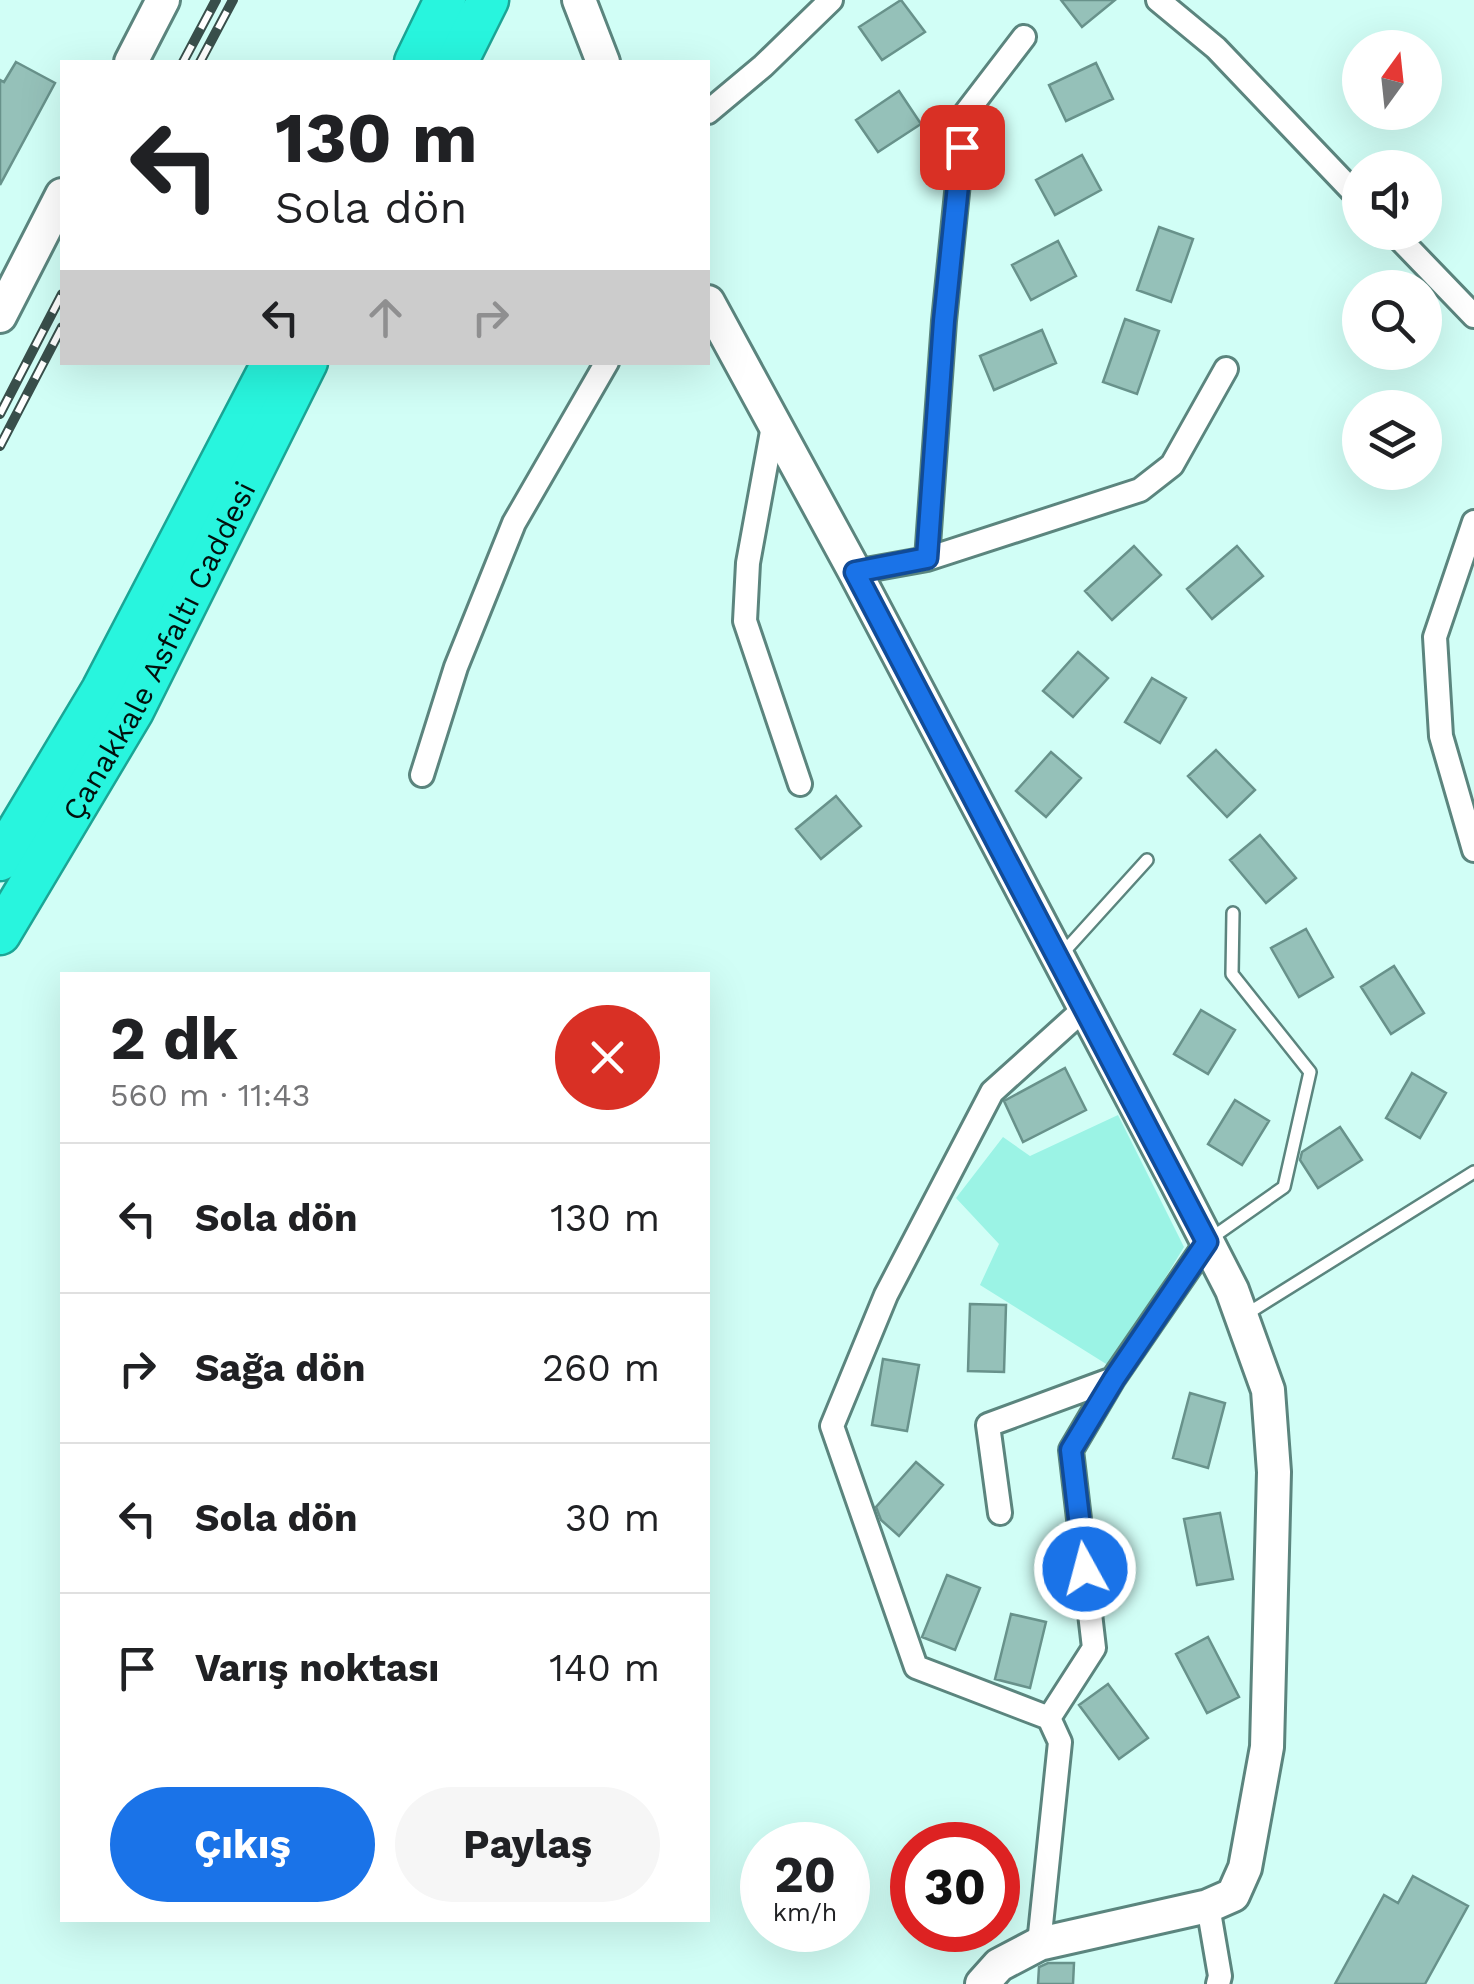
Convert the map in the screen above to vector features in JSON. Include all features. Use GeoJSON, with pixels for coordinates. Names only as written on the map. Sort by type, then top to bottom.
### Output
{"type":"FeatureCollection","features":[{"type":"Feature","properties":{"kind":"highway"},"geometry":{"type":"LineString","coordinates":[[416,60],[444,0]]}},
{"type":"Feature","properties":{"kind":"highway"},"geometry":{"type":"LineString","coordinates":[[458,60],[488,0]]}},
{"type":"Feature","properties":{"kind":"highway","name":"Çanakkale Asfaltı Caddesi"},"geometry":{"type":"LineString","coordinates":[[0,860],[102,690],[272,365]]}},
{"type":"Feature","properties":{"kind":"highway","name":"Çanakkale Asfaltı Caddesi"},"geometry":{"type":"LineString","coordinates":[[0,934],[133,711],[306,365]]}},
{"type":"Feature","properties":{"kind":"street"},"geometry":{"type":"LineString","coordinates":[[132,60],[164,0]]}},
{"type":"Feature","properties":{"kind":"street"},"geometry":{"type":"LineString","coordinates":[[579,0],[602,60]]}},
{"type":"Feature","properties":{"kind":"street"},"geometry":{"type":"LineString","coordinates":[[710,110],[764,66],[831,0]]}},
{"type":"Feature","properties":{"kind":"street"},"geometry":{"type":"LineString","coordinates":[[1158,0],[1216,48],[1342,180]]}},
{"type":"Feature","properties":{"kind":"street"},"geometry":{"type":"LineString","coordinates":[[927,558],[944,321],[966,114],[1024,37]]}},
{"type":"Feature","properties":{"kind":"street"},"geometry":{"type":"LineString","coordinates":[[0,316],[60,199]]}},
{"type":"Feature","properties":{"kind":"street"},"geometry":{"type":"LineString","coordinates":[[1410,250],[1474,316]]}},
{"type":"Feature","properties":{"kind":"street"},"geometry":{"type":"LineString","coordinates":[[710,306],[855,572],[1207,1242],[1242,1317],[1268,1390],[1274,1472],[1267,1747],[1245,1868],[1233,1895],[1208,1906],[1038,1944],[999,1965],[982,1984]]}},
{"type":"Feature","properties":{"kind":"street"},"geometry":{"type":"LineString","coordinates":[[422,775],[456,667],[514,522],[605,365]]}},
{"type":"Feature","properties":{"kind":"street"},"geometry":{"type":"LineString","coordinates":[[855,572],[927,558],[1140,490],[1172,465],[1226,369]]}},
{"type":"Feature","properties":{"kind":"street"},"geometry":{"type":"LineString","coordinates":[[773,426],[748,563],[745,621],[800,784]]}},
{"type":"Feature","properties":{"kind":"street"},"geometry":{"type":"LineString","coordinates":[[1474,522],[1435,637],[1441,736],[1474,850]]}},
{"type":"Feature","properties":{"kind":"street"},"geometry":{"type":"LineString","coordinates":[[1038,1944],[1060,1742],[1049,1718],[916,1667],[832,1426],[886,1294],[992,1092],[1084,1008]]}},
{"type":"Feature","properties":{"kind":"street"},"geometry":{"type":"LineString","coordinates":[[1049,1718],[1094,1648],[1071,1450],[1207,1242]]}},
{"type":"Feature","properties":{"kind":"street"},"geometry":{"type":"LineString","coordinates":[[1000,1513],[988,1425],[1114,1379]]}},
{"type":"Feature","properties":{"kind":"street"},"geometry":{"type":"LineString","coordinates":[[1208,1906],[1220,1976],[1218,1984]]}},
{"type":"Feature","properties":{"kind":"lane"},"geometry":{"type":"LineString","coordinates":[[1058,958],[1147,860]]}},
{"type":"Feature","properties":{"kind":"lane"},"geometry":{"type":"LineString","coordinates":[[1207,1242],[1284,1187],[1310,1072],[1232,974],[1234,913]]}},
{"type":"Feature","properties":{"kind":"lane"},"geometry":{"type":"LineString","coordinates":[[1242,1317],[1474,1172]]}},
{"type":"Feature","properties":{"kind":"green space"},"geometry":{"type":"Polygon","coordinates":[[[1118,1115],[1184,1247],[1111,1367],[980,1285],[999,1244],[956,1198],[1003,1137],[1030,1156],[1118,1115]]]}},
{"type":"Feature","properties":{"kind":"building"},"geometry":{"type":"Polygon","coordinates":[[[901,0],[925,32],[882,60],[859,27],[901,0]]]}},
{"type":"Feature","properties":{"kind":"building"},"geometry":{"type":"Polygon","coordinates":[[[1061,0],[1115,0],[1082,27],[1061,0]]]}},
{"type":"Feature","properties":{"kind":"building"},"geometry":{"type":"Polygon","coordinates":[[[16,62],[55,83],[0,185],[0,80],[4,82],[16,62]]]}},
{"type":"Feature","properties":{"kind":"building"},"geometry":{"type":"Polygon","coordinates":[[[1096,63],[1113,99],[1066,121],[1049,85],[1096,63]]]}},
{"type":"Feature","properties":{"kind":"building"},"geometry":{"type":"Polygon","coordinates":[[[899,91],[921,124],[878,152],[856,120],[899,91]]]}},
{"type":"Feature","properties":{"kind":"building"},"geometry":{"type":"Polygon","coordinates":[[[1082,155],[1101,190],[1055,215],[1036,180],[1082,155]]]}},
{"type":"Feature","properties":{"kind":"building"},"geometry":{"type":"Polygon","coordinates":[[[1159,227],[1193,239],[1171,302],[1137,290],[1159,227]]]}},
{"type":"Feature","properties":{"kind":"building"},"geometry":{"type":"Polygon","coordinates":[[[1058,241],[1076,276],[1031,300],[1012,265],[1058,241]]]}},
{"type":"Feature","properties":{"kind":"building"},"geometry":{"type":"Polygon","coordinates":[[[1125,319],[1159,331],[1137,394],[1103,382],[1125,319]]]}},
{"type":"Feature","properties":{"kind":"building"},"geometry":{"type":"Polygon","coordinates":[[[1042,330],[1056,363],[994,390],[980,356],[1042,330]]]}},
{"type":"Feature","properties":{"kind":"building"},"geometry":{"type":"Polygon","coordinates":[[[1134,546],[1161,575],[1112,620],[1085,591],[1134,546]]]}},
{"type":"Feature","properties":{"kind":"building"},"geometry":{"type":"Polygon","coordinates":[[[1237,546],[1263,576],[1212,619],[1187,589],[1237,546]]]}},
{"type":"Feature","properties":{"kind":"building"},"geometry":{"type":"Polygon","coordinates":[[[1078,652],[1108,678],[1073,717],[1043,691],[1078,652]]]}},
{"type":"Feature","properties":{"kind":"building"},"geometry":{"type":"Polygon","coordinates":[[[1152,678],[1186,698],[1160,743],[1125,722],[1152,678]]]}},
{"type":"Feature","properties":{"kind":"building"},"geometry":{"type":"Polygon","coordinates":[[[1216,750],[1255,790],[1227,817],[1188,776],[1216,750]]]}},
{"type":"Feature","properties":{"kind":"building"},"geometry":{"type":"Polygon","coordinates":[[[1051,752],[1081,778],[1046,817],[1016,791],[1051,752]]]}},
{"type":"Feature","properties":{"kind":"building"},"geometry":{"type":"Polygon","coordinates":[[[836,796],[861,826],[821,859],[796,829],[836,796]]]}},
{"type":"Feature","properties":{"kind":"building"},"geometry":{"type":"Polygon","coordinates":[[[1260,835],[1296,878],[1266,903],[1230,860],[1260,835]]]}},
{"type":"Feature","properties":{"kind":"building"},"geometry":{"type":"Polygon","coordinates":[[[1306,929],[1333,977],[1299,997],[1271,948],[1306,929]]]}},
{"type":"Feature","properties":{"kind":"building"},"geometry":{"type":"Polygon","coordinates":[[[1394,966],[1424,1013],[1391,1034],[1361,987],[1394,966]]]}},
{"type":"Feature","properties":{"kind":"building"},"geometry":{"type":"Polygon","coordinates":[[[1201,1010],[1235,1030],[1208,1074],[1174,1054],[1201,1010]]]}},
{"type":"Feature","properties":{"kind":"building"},"geometry":{"type":"Polygon","coordinates":[[[1065,1068],[1086,1110],[1023,1142],[1004,1101],[1065,1068]]]}},
{"type":"Feature","properties":{"kind":"building"},"geometry":{"type":"Polygon","coordinates":[[[1412,1073],[1446,1093],[1420,1138],[1386,1118],[1412,1073]]]}},
{"type":"Feature","properties":{"kind":"building"},"geometry":{"type":"Polygon","coordinates":[[[1235,1100],[1269,1121],[1242,1165],[1208,1144],[1235,1100]]]}},
{"type":"Feature","properties":{"kind":"building"},"geometry":{"type":"Polygon","coordinates":[[[1340,1127],[1362,1160],[1318,1188],[1300,1160],[1302,1152],[1340,1127]]]}},
{"type":"Feature","properties":{"kind":"building"},"geometry":{"type":"Polygon","coordinates":[[[970,1304],[1006,1305],[1004,1372],[968,1371],[970,1304]]]}},
{"type":"Feature","properties":{"kind":"building"},"geometry":{"type":"Polygon","coordinates":[[[883,1359],[919,1365],[907,1431],[872,1425],[883,1359]]]}},
{"type":"Feature","properties":{"kind":"building"},"geometry":{"type":"Polygon","coordinates":[[[1190,1393],[1225,1403],[1208,1468],[1173,1458],[1190,1393]]]}},
{"type":"Feature","properties":{"kind":"building"},"geometry":{"type":"Polygon","coordinates":[[[916,1462],[943,1485],[899,1536],[881,1520],[876,1507],[916,1462]]]}},
{"type":"Feature","properties":{"kind":"building"},"geometry":{"type":"Polygon","coordinates":[[[1220,1513],[1233,1579],[1197,1585],[1184,1519],[1220,1513]]]}},
{"type":"Feature","properties":{"kind":"building"},"geometry":{"type":"Polygon","coordinates":[[[947,1575],[980,1588],[955,1650],[922,1637],[947,1575]]]}},
{"type":"Feature","properties":{"kind":"building"},"geometry":{"type":"Polygon","coordinates":[[[1011,1614],[1046,1622],[1030,1688],[995,1679],[1011,1614]]]}},
{"type":"Feature","properties":{"kind":"building"},"geometry":{"type":"Polygon","coordinates":[[[1208,1637],[1239,1697],[1207,1713],[1176,1654],[1208,1637]]]}},
{"type":"Feature","properties":{"kind":"building"},"geometry":{"type":"Polygon","coordinates":[[[1108,1684],[1148,1738],[1119,1759],[1079,1705],[1108,1684]]]}},
{"type":"Feature","properties":{"kind":"building"},"geometry":{"type":"Polygon","coordinates":[[[1413,1876],[1468,1906],[1425,1984],[1335,1984],[1384,1895],[1398,1903],[1413,1876]]]}},
{"type":"Feature","properties":{"kind":"building"},"geometry":{"type":"Polygon","coordinates":[[[1074,1963],[1073,1984],[1038,1984],[1039,1967],[1074,1963]]]}},
{"type":"Feature","properties":{"kind":"railway"},"geometry":{"type":"LineString","coordinates":[[184,60],[216,0]]}},
{"type":"Feature","properties":{"kind":"railway"},"geometry":{"type":"LineString","coordinates":[[201,60],[233,0]]}},
{"type":"Feature","properties":{"kind":"railway"},"geometry":{"type":"LineString","coordinates":[[0,414],[60,298]]}},
{"type":"Feature","properties":{"kind":"railway"},"geometry":{"type":"LineString","coordinates":[[0,446],[60,331]]}},
{"type":"Feature","properties":{"kind":"route"},"geometry":{"type":"LineString","coordinates":[[962,147],[944,321],[927,558],[855,572],[1207,1242],[1071,1450],[1085,1569]]}}]}
